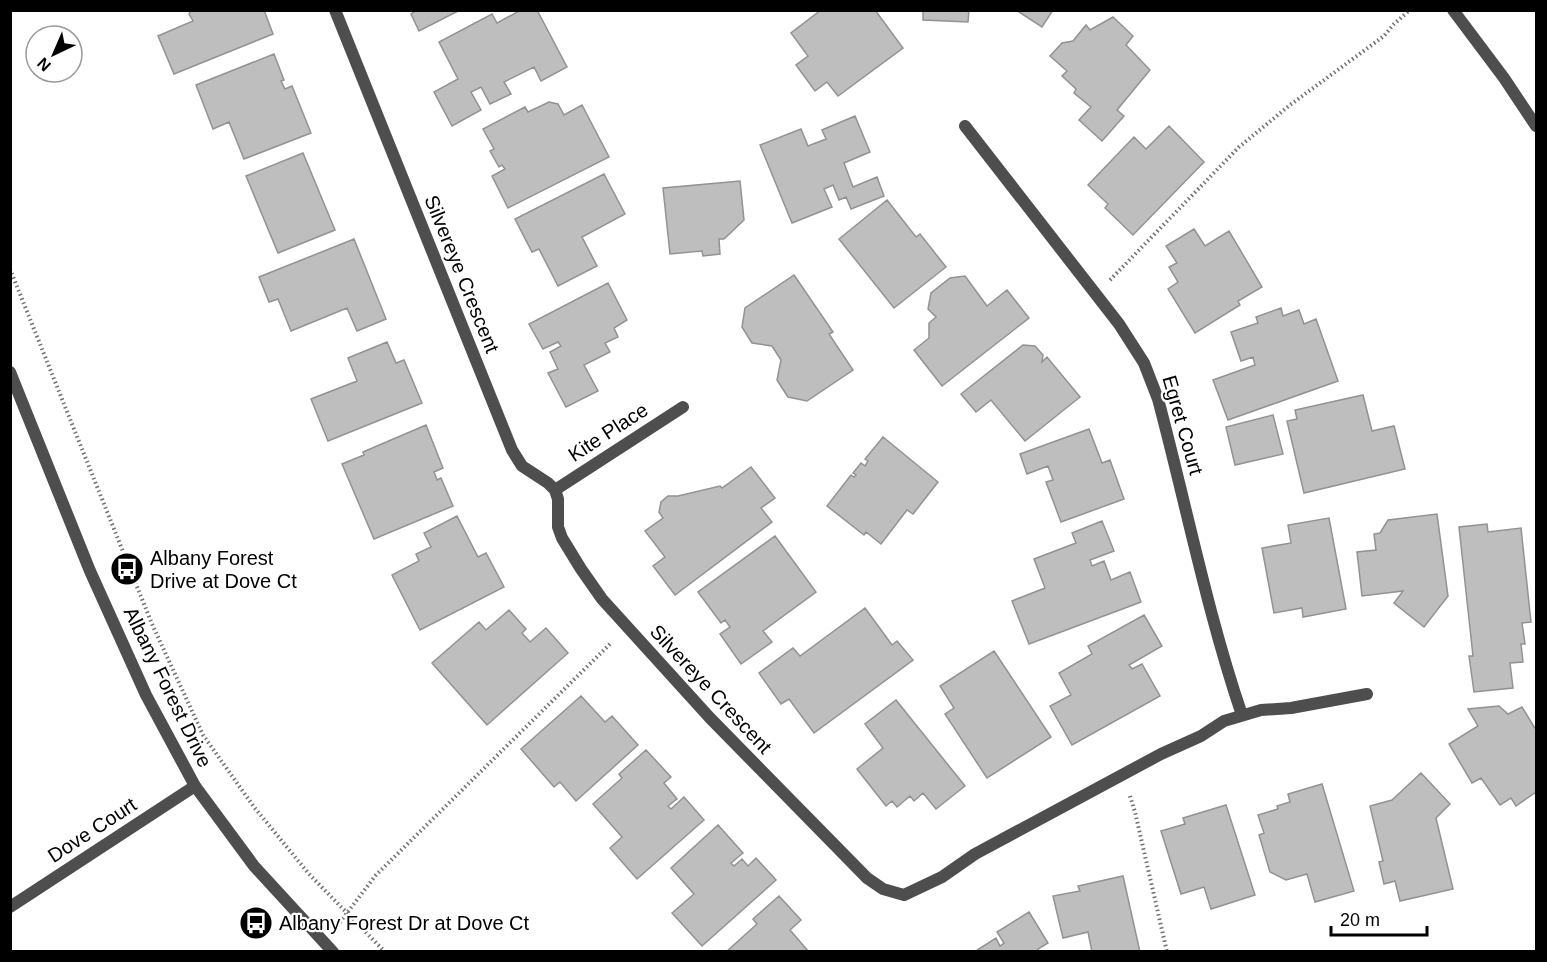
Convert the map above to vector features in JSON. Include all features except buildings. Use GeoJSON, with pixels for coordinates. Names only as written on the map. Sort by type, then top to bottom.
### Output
{"type":"FeatureCollection","features":[{"type":"Feature","properties":{"kind":"street","name":"Silvereye Crescent"},"geometry":{"type":"LineString","coordinates":[[335,10],[512,450],[522,466],[555,490],[558,499],[558,527],[581,569],[602,599],[710,718],[867,878],[883,890],[904,895],[942,877],[975,854],[1161,754],[1201,736],[1224,721],[1262,710],[1291,708],[1367,694]]}},
{"type":"Feature","properties":{"kind":"street"},"geometry":{"type":"LineString","coordinates":[[1453,10],[1536,126]]}},
{"type":"Feature","properties":{"kind":"street","name":"Egret Court"},"geometry":{"type":"LineString","coordinates":[[965,126],[1119,324],[1144,363],[1158,399],[1216,631],[1242,715]]}},
{"type":"Feature","properties":{"kind":"street","name":"Albany Forest Drive"},"geometry":{"type":"LineString","coordinates":[[10,372],[90,571],[146,695],[195,786],[254,866],[329,947]]}},
{"type":"Feature","properties":{"kind":"street","name":"Kite Place"},"geometry":{"type":"LineString","coordinates":[[555,490],[682,407]]}},
{"type":"Feature","properties":{"kind":"street","name":"Dove Court"},"geometry":{"type":"LineString","coordinates":[[10,907],[195,786]]}},
{"type":"Feature","properties":{"kind":"path"},"geometry":{"type":"LineString","coordinates":[[1094,292],[1125,266],[1239,147],[1290,105],[1384,36],[1410,10]]}},
{"type":"Feature","properties":{"kind":"path"},"geometry":{"type":"LineString","coordinates":[[10,269],[152,624],[203,735],[254,807],[309,874],[384,951]]}},
{"type":"Feature","properties":{"kind":"path"},"geometry":{"type":"LineString","coordinates":[[329,947],[347,913],[376,875],[628,628]]}},
{"type":"Feature","properties":{"kind":"path"},"geometry":{"type":"LineString","coordinates":[[1122,776],[1135,812],[1167,951]]}},
{"type":"Feature","properties":{"kind":"place","name":"Albany Forest Drive at Dove Ct"},"geometry":{"type":"Point","coordinates":[127,569]}},
{"type":"Feature","properties":{"kind":"place","name":"Albany Forest Dr at Dove Ct"},"geometry":{"type":"Point","coordinates":[256,923]}}]}
